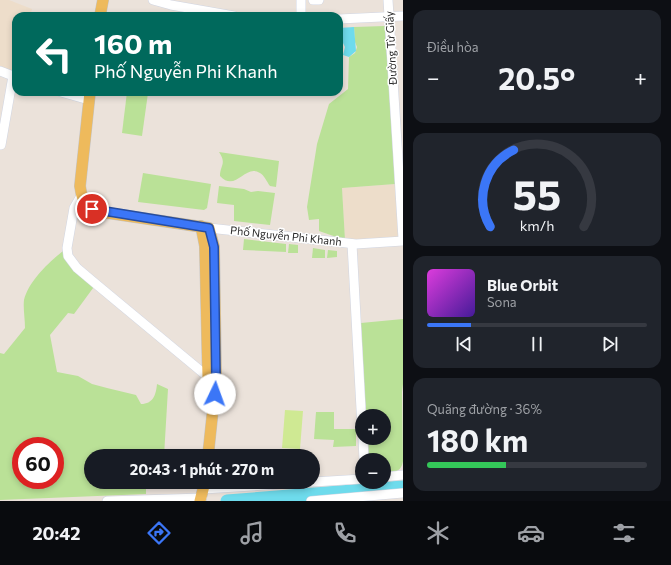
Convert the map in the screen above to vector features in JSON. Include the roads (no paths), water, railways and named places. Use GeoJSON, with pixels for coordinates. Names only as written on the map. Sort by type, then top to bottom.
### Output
{"type":"FeatureCollection","features":[{"type":"Feature","properties":{"kind":"main road"},"geometry":{"type":"LineString","coordinates":[[101,12],[103,0]]}},
{"type":"Feature","properties":{"kind":"main road"},"geometry":{"type":"LineString","coordinates":[[81,196],[80,176],[89,96]]}},
{"type":"Feature","properties":{"kind":"main road","name":"Phố Nguyễn Phi Khanh"},"geometry":{"type":"LineString","coordinates":[[81,196],[85,203],[92,209],[205,227]]}},
{"type":"Feature","properties":{"kind":"main road"},"geometry":{"type":"LineString","coordinates":[[205,227],[212,379],[208,449]]}},
{"type":"Feature","properties":{"kind":"main road"},"geometry":{"type":"LineString","coordinates":[[203,449],[209,421]]}},
{"type":"Feature","properties":{"kind":"street"},"geometry":{"type":"LineString","coordinates":[[154,0],[171,5],[211,12]]}},
{"type":"Feature","properties":{"kind":"street"},"geometry":{"type":"LineString","coordinates":[[301,0],[301,12]]}},
{"type":"Feature","properties":{"kind":"street"},"geometry":{"type":"LineString","coordinates":[[313,0],[319,0]]}},
{"type":"Feature","properties":{"kind":"street","name":"Đường Từ Giấy"},"geometry":{"type":"LineString","coordinates":[[388,0],[403,240]]}},
{"type":"Feature","properties":{"kind":"street"},"geometry":{"type":"LineString","coordinates":[[343,19],[403,16]]}},
{"type":"Feature","properties":{"kind":"street"},"geometry":{"type":"LineString","coordinates":[[0,71],[12,75]]}},
{"type":"Feature","properties":{"kind":"street"},"geometry":{"type":"LineString","coordinates":[[1,145],[12,87]]}},
{"type":"Feature","properties":{"kind":"street"},"geometry":{"type":"LineString","coordinates":[[81,196],[74,208],[67,248],[68,256],[77,268],[212,379]]}},
{"type":"Feature","properties":{"kind":"street","name":"Phố Nguyễn Phi Khanh"},"geometry":{"type":"LineString","coordinates":[[205,227],[352,244],[403,240]]}},
{"type":"Feature","properties":{"kind":"street"},"geometry":{"type":"LineString","coordinates":[[352,244],[361,409]]}},
{"type":"Feature","properties":{"kind":"street"},"geometry":{"type":"LineString","coordinates":[[391,476],[403,475]]}},
{"type":"Feature","properties":{"kind":"street"},"geometry":{"type":"LineString","coordinates":[[320,482],[355,479]]}},
{"type":"Feature","properties":{"kind":"street"},"geometry":{"type":"LineString","coordinates":[[107,501],[241,489]]}},
{"type":"Feature","properties":{"kind":"street"},"geometry":{"type":"LineString","coordinates":[[311,501],[403,493]]}},
{"type":"Feature","properties":{"kind":"water"},"geometry":{"type":"Polygon","coordinates":[[[354,27],[356,51],[349,57],[343,55],[345,47],[343,43],[343,28],[354,27]]]}},
{"type":"Feature","properties":{"kind":"waterway"},"geometry":{"type":"LineString","coordinates":[[227,501],[403,487]]}}]}
